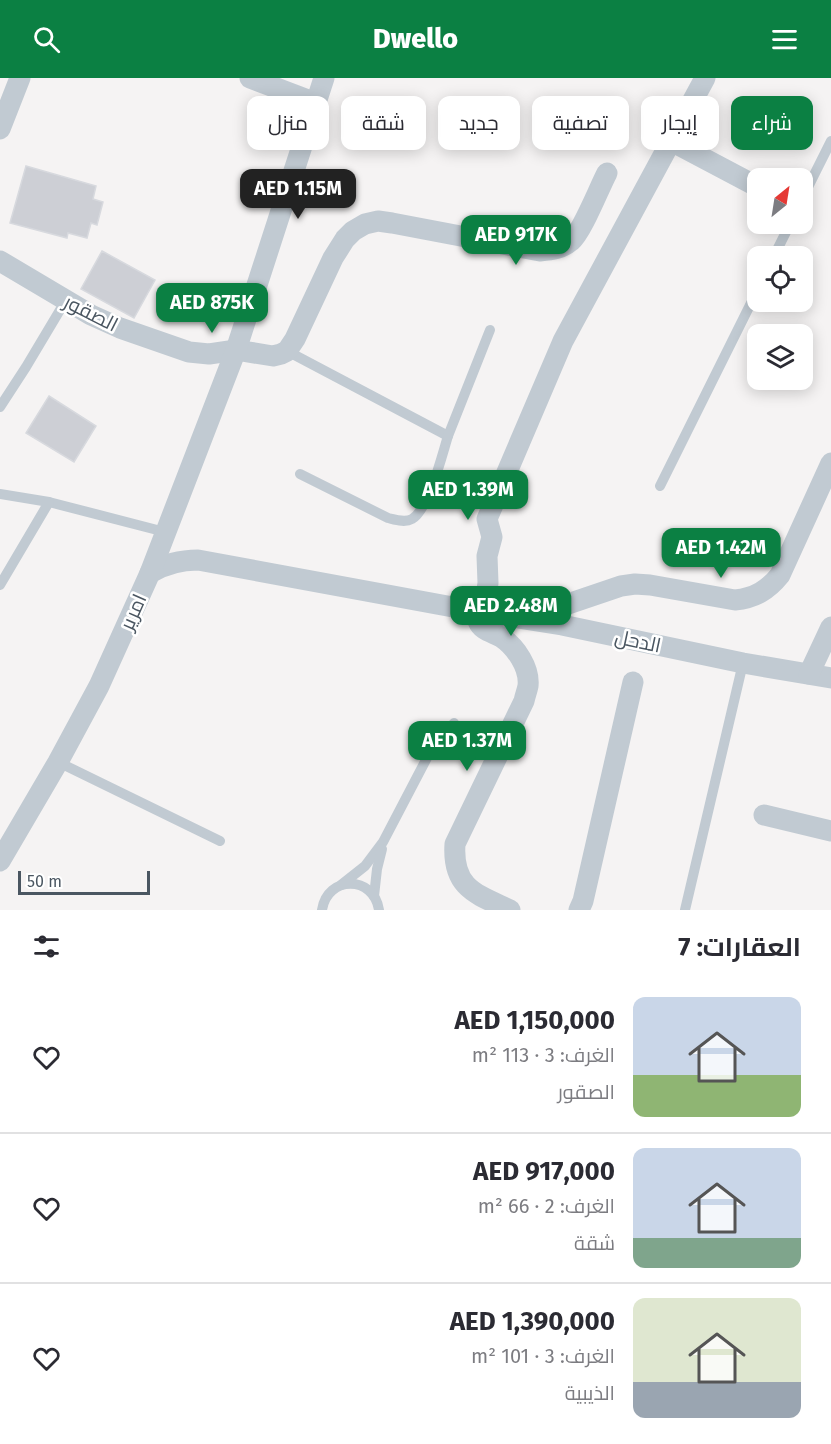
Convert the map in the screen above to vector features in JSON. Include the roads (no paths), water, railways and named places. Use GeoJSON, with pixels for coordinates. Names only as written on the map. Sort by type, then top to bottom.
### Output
{"type":"FeatureCollection","features":[{"type":"Feature","properties":{"kind":"street"},"geometry":{"type":"LineString","coordinates":[[0,129],[20,78]]}},
{"type":"Feature","properties":{"kind":"street"},"geometry":{"type":"LineString","coordinates":[[250,78],[298,96]]}},
{"type":"Feature","properties":{"kind":"street"},"geometry":{"type":"LineString","coordinates":[[318,96],[324,78]]}},
{"type":"Feature","properties":{"kind":"street"},"geometry":{"type":"LineString","coordinates":[[695,96],[705,78]]}},
{"type":"Feature","properties":{"kind":"street"},"geometry":{"type":"LineString","coordinates":[[236,350],[301,150]]}},
{"type":"Feature","properties":{"kind":"street"},"geometry":{"type":"LineString","coordinates":[[510,910],[468,887],[459,875],[454,860],[455,844],[524,701],[528,687],[525,668],[519,656],[504,639],[482,628],[478,621],[488,583],[487,556],[492,537],[487,519],[563,341],[666,150]]}},
{"type":"Feature","properties":{"kind":"street"},"geometry":{"type":"LineString","coordinates":[[688,150],[747,181]]}},
{"type":"Feature","properties":{"kind":"street"},"geometry":{"type":"LineString","coordinates":[[287,351],[339,247],[353,231],[365,224],[378,221],[540,251],[550,250],[566,245],[577,235],[607,173]]}},
{"type":"Feature","properties":{"kind":"street","name":"الصقور"},"geometry":{"type":"LineString","coordinates":[[0,261],[91,315],[120,328],[189,352],[209,354],[236,350],[273,356],[287,351]]}},
{"type":"Feature","properties":{"kind":"street","name":"امرير"},"geometry":{"type":"LineString","coordinates":[[0,861],[99,686],[150,573],[236,350]]}},
{"type":"Feature","properties":{"kind":"street","name":"الصقور"},"geometry":{"type":"LineString","coordinates":[[189,352],[210,371],[221,386]]}},
{"type":"Feature","properties":{"kind":"street"},"geometry":{"type":"LineString","coordinates":[[562,606],[604,591],[635,584],[735,600],[756,596],[780,575],[831,463]]}},
{"type":"Feature","properties":{"kind":"street"},"geometry":{"type":"LineString","coordinates":[[165,532],[198,560]]}},
{"type":"Feature","properties":{"kind":"street"},"geometry":{"type":"LineString","coordinates":[[150,573],[168,564],[198,560]]}},
{"type":"Feature","properties":{"kind":"street","name":"الدحل"},"geometry":{"type":"LineString","coordinates":[[198,560],[562,625],[743,663],[831,678]]}},
{"type":"Feature","properties":{"kind":"street"},"geometry":{"type":"LineString","coordinates":[[809,674],[831,627]]}},
{"type":"Feature","properties":{"kind":"street"},"geometry":{"type":"LineString","coordinates":[[579,910],[584,901],[633,682]]}},
{"type":"Feature","properties":{"kind":"street"},"geometry":{"type":"LineString","coordinates":[[764,815],[831,831]]}},
{"type":"Feature","properties":{"kind":"lane"},"geometry":{"type":"LineString","coordinates":[[813,177],[831,141]]}},
{"type":"Feature","properties":{"kind":"lane"},"geometry":{"type":"LineString","coordinates":[[0,407],[66,300]]}},
{"type":"Feature","properties":{"kind":"lane"},"geometry":{"type":"LineString","coordinates":[[660,486],[747,311]]}},
{"type":"Feature","properties":{"kind":"lane"},"geometry":{"type":"LineString","coordinates":[[300,474],[388,518],[400,521],[409,520],[417,515],[423,507],[436,475],[448,436],[490,330]]}},
{"type":"Feature","properties":{"kind":"lane"},"geometry":{"type":"LineString","coordinates":[[287,351],[448,436]]}},
{"type":"Feature","properties":{"kind":"lane"},"geometry":{"type":"LineString","coordinates":[[0,494],[50,502],[165,532]]}},
{"type":"Feature","properties":{"kind":"lane"},"geometry":{"type":"LineString","coordinates":[[0,585],[50,502]]}},
{"type":"Feature","properties":{"kind":"lane"},"geometry":{"type":"LineString","coordinates":[[685,910],[743,663]]}},
{"type":"Feature","properties":{"kind":"lane"},"geometry":{"type":"LineString","coordinates":[[322,910],[329,892],[365,866],[383,843],[429,754],[454,723]]}},
{"type":"Feature","properties":{"kind":"lane"},"geometry":{"type":"LineString","coordinates":[[58,762],[220,841]]}},
{"type":"Feature","properties":{"kind":"lane"},"geometry":{"type":"LineString","coordinates":[[374,896],[383,843]]}},
{"type":"Feature","properties":{"kind":"lane"},"geometry":{"type":"LineString","coordinates":[[341,885],[360,885],[368,890],[374,896],[379,910]]}}]}
